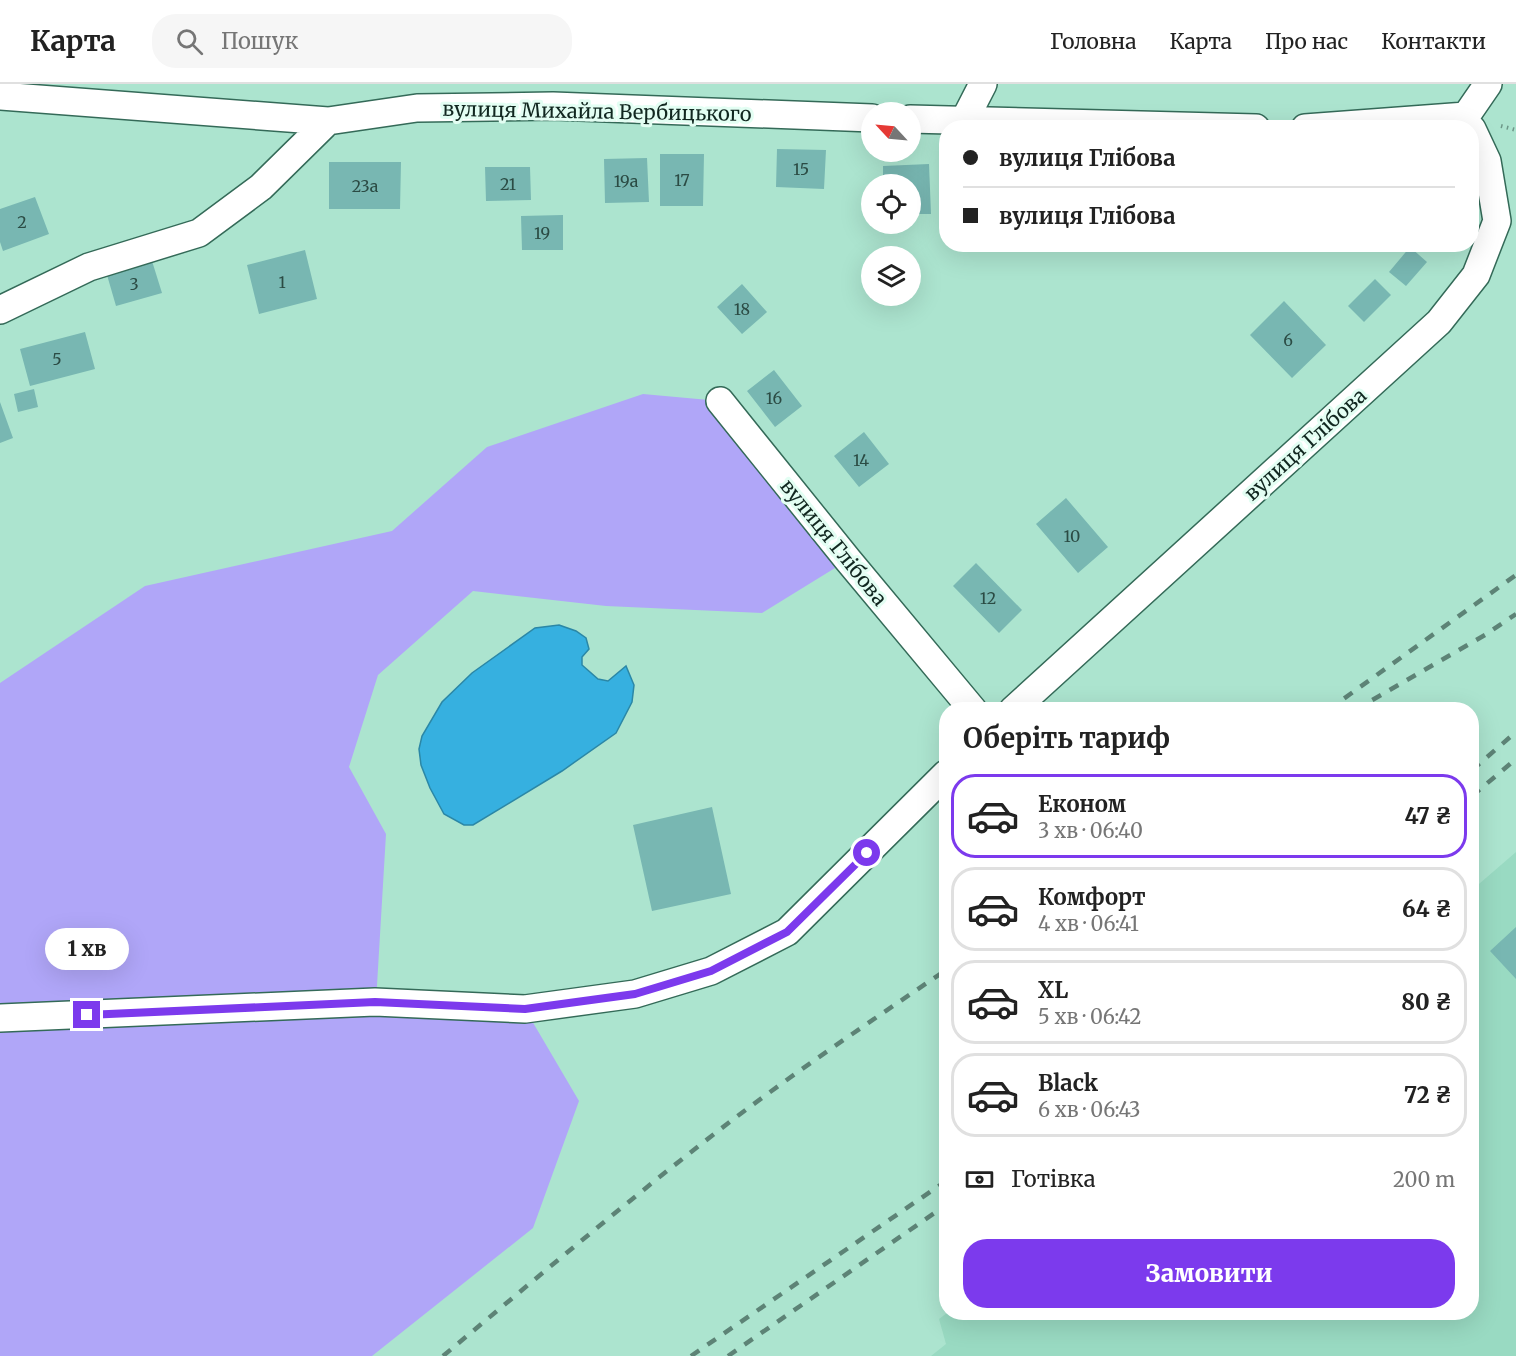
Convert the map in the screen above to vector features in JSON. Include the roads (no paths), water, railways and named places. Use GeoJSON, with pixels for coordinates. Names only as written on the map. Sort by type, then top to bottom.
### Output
{"type":"FeatureCollection","features":[{"type":"Feature","properties":{"kind":"street"},"geometry":{"type":"LineString","coordinates":[[965,120],[983,84]]}},
{"type":"Feature","properties":{"kind":"street"},"geometry":{"type":"LineString","coordinates":[[1471,120],[1488,84]]}},
{"type":"Feature","properties":{"kind":"street","name":"вулиця Михайла Вербицького"},"geometry":{"type":"LineString","coordinates":[[0,96],[328,121],[417,108],[554,95],[861,117]]}},
{"type":"Feature","properties":{"kind":"street"},"geometry":{"type":"LineString","coordinates":[[921,120],[939,121]]}},
{"type":"Feature","properties":{"kind":"street"},"geometry":{"type":"LineString","coordinates":[[0,310],[89,267],[199,233],[261,187],[328,121]]}},
{"type":"Feature","properties":{"kind":"street","name":"вулиця Глібова"},"geometry":{"type":"LineString","coordinates":[[1022,702],[1439,322],[1476,275],[1497,221],[1487,161],[1479,145]]}},
{"type":"Feature","properties":{"kind":"street","name":"вулиця Глібова"},"geometry":{"type":"LineString","coordinates":[[720,400],[848,560],[966,702]]}},
{"type":"Feature","properties":{"kind":"street"},"geometry":{"type":"LineString","coordinates":[[0,1018],[375,1002],[525,1009],[635,994],[711,971],[787,932],[939,781]]}},
{"type":"Feature","properties":{"kind":"water"},"geometry":{"type":"Polygon","coordinates":[[[559,625],[576,631],[586,638],[589,649],[582,657],[582,665],[598,679],[608,681],[626,666],[634,685],[632,702],[616,733],[562,771],[473,825],[464,825],[444,814],[430,788],[421,765],[419,749],[422,736],[442,702],[472,673],[535,628],[559,625]]]}},
{"type":"Feature","properties":{"kind":"railway"},"geometry":{"type":"LineString","coordinates":[[1339,702],[1516,575]]}},
{"type":"Feature","properties":{"kind":"railway"},"geometry":{"type":"LineString","coordinates":[[1369,702],[1485,635],[1516,614]]}},
{"type":"Feature","properties":{"kind":"railway"},"geometry":{"type":"LineString","coordinates":[[1479,764],[1516,732]]}},
{"type":"Feature","properties":{"kind":"railway"},"geometry":{"type":"LineString","coordinates":[[1479,790],[1516,759]]}},
{"type":"Feature","properties":{"kind":"railway"},"geometry":{"type":"LineString","coordinates":[[443,1356],[694,1149],[811,1063],[939,975]]}},
{"type":"Feature","properties":{"kind":"railway"},"geometry":{"type":"LineString","coordinates":[[691,1356],[939,1186]]}},
{"type":"Feature","properties":{"kind":"railway"},"geometry":{"type":"LineString","coordinates":[[728,1356],[939,1210]]}}]}
